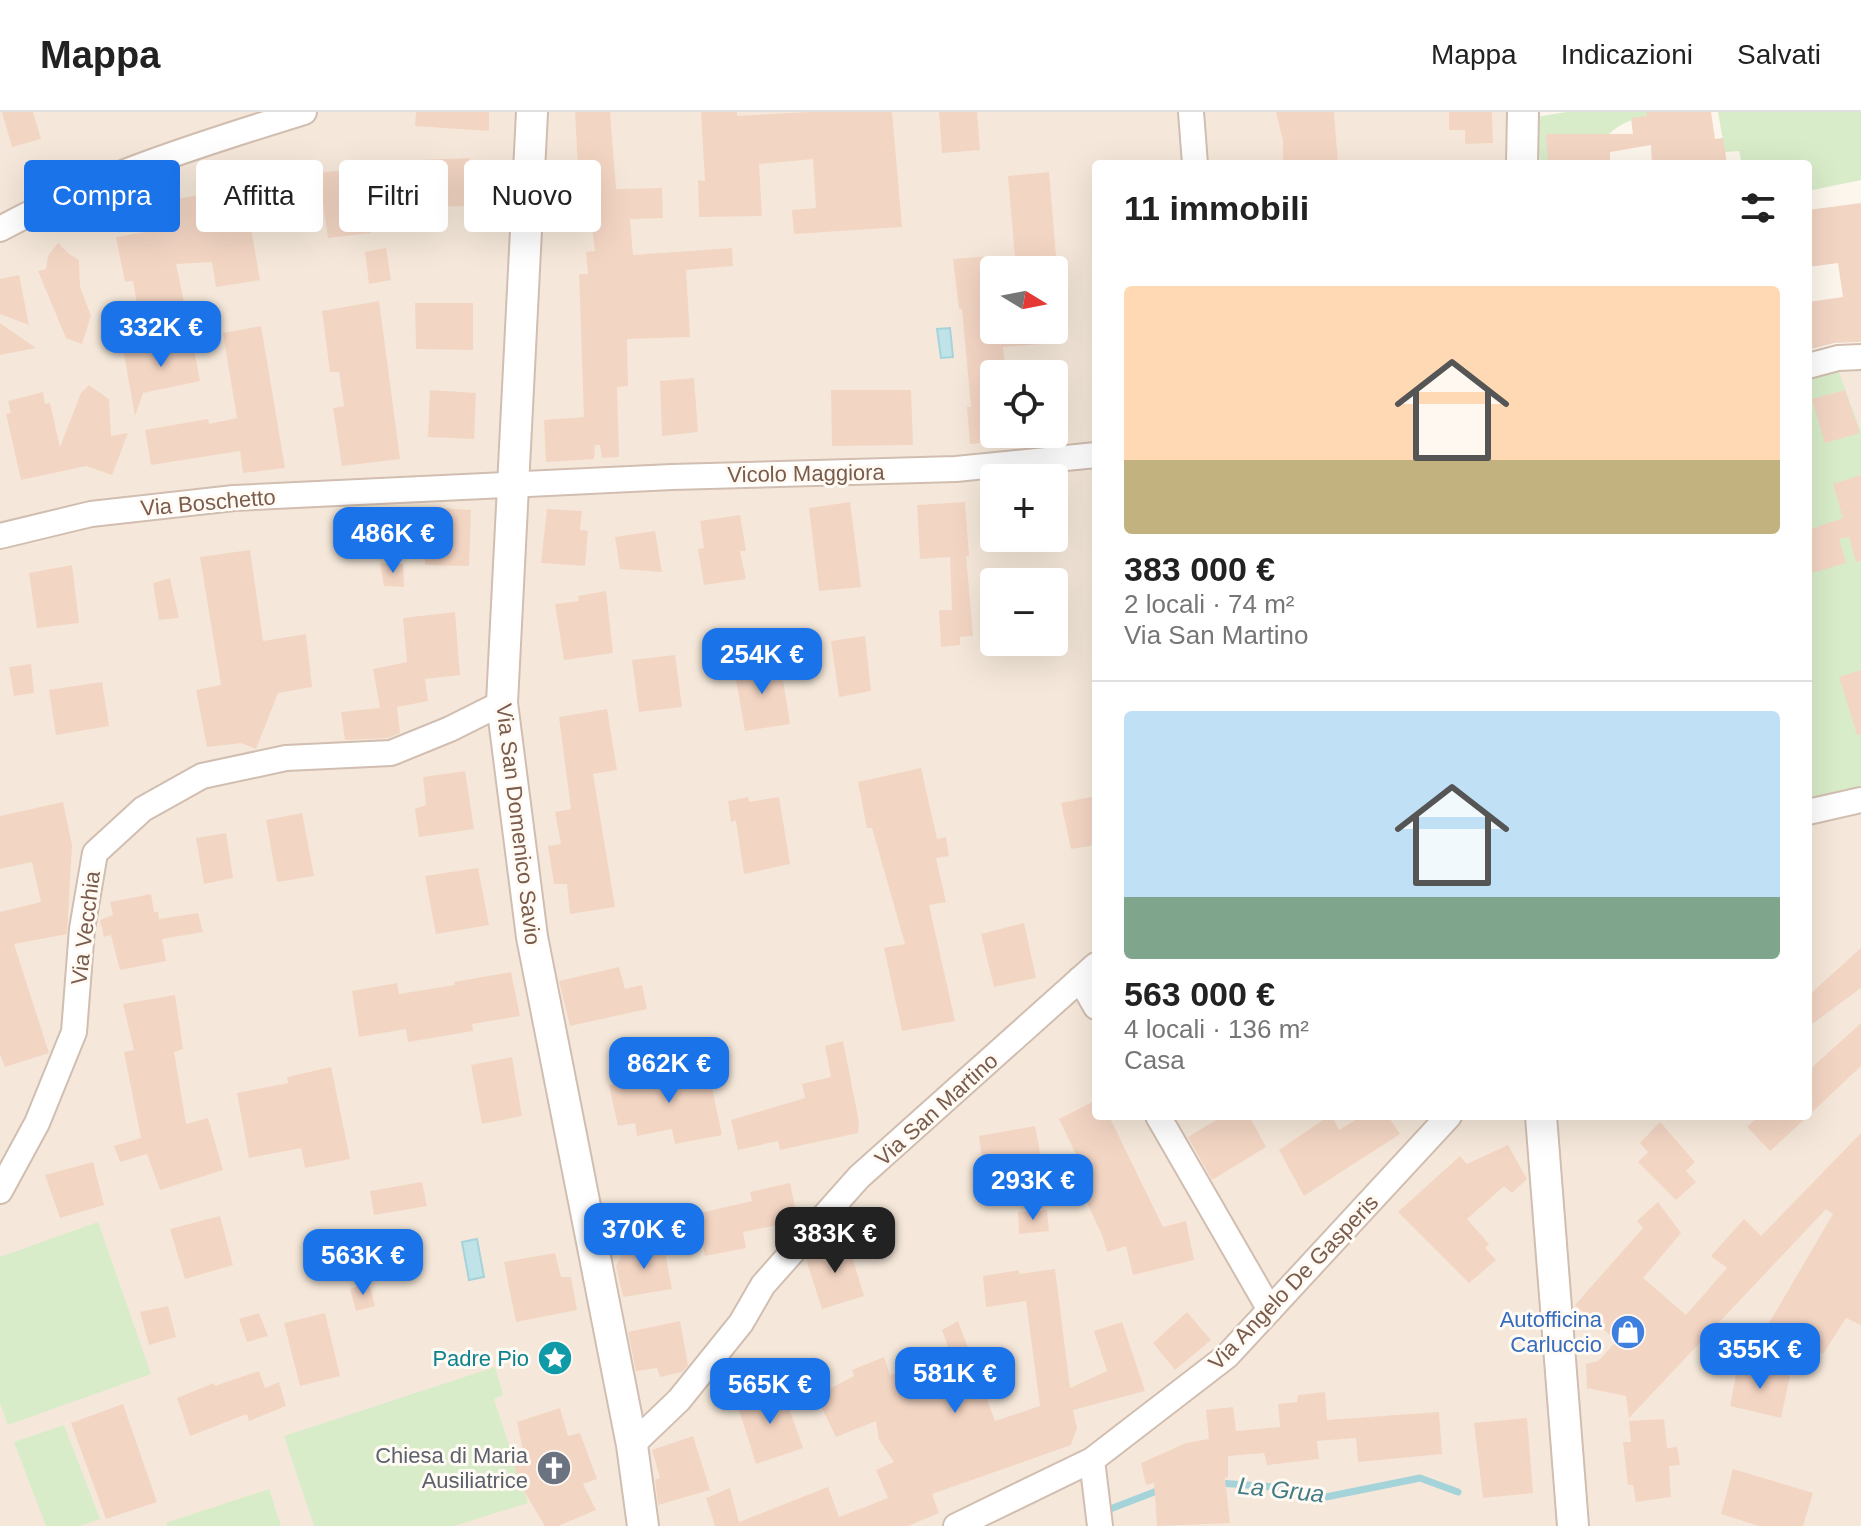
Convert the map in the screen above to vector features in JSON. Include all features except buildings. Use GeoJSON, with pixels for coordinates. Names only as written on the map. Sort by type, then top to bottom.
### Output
{"type":"FeatureCollection","features":[{"type":"Feature","properties":{"kind":"street"},"geometry":{"type":"LineString","coordinates":[[0,229],[174,152],[304,112]]}},
{"type":"Feature","properties":{"kind":"street","name":"Via San Domenico Savio"},"geometry":{"type":"LineString","coordinates":[[532,112],[502,703],[532,937],[632,1445],[643,1526]]}},
{"type":"Feature","properties":{"kind":"street"},"geometry":{"type":"LineString","coordinates":[[1191,112],[1195,160]]}},
{"type":"Feature","properties":{"kind":"street"},"geometry":{"type":"LineString","coordinates":[[1522,160],[1523,112]]}},
{"type":"Feature","properties":{"kind":"street"},"geometry":{"type":"LineString","coordinates":[[1812,365],[1838,358],[1861,357]]}},
{"type":"Feature","properties":{"kind":"street","name":"Vicolo Maggiora"},"geometry":{"type":"LineString","coordinates":[[514,483],[956,469],[1092,455]]}},
{"type":"Feature","properties":{"kind":"street","name":"Via Boschetto"},"geometry":{"type":"LineString","coordinates":[[0,536],[91,514],[234,498],[514,483]]}},
{"type":"Feature","properties":{"kind":"street","name":"Via Vecchia"},"geometry":{"type":"LineString","coordinates":[[0,1191],[37,1123],[74,1032],[82,929],[95,853],[143,809],[202,776],[286,758],[391,753],[502,703]]}},
{"type":"Feature","properties":{"kind":"street"},"geometry":{"type":"LineString","coordinates":[[1812,811],[1861,800]]}},
{"type":"Feature","properties":{"kind":"street","name":"Via San Martino"},"geometry":{"type":"LineString","coordinates":[[632,1445],[679,1400],[741,1323],[763,1285],[859,1177],[1088,972]]}},
{"type":"Feature","properties":{"kind":"street"},"geometry":{"type":"LineString","coordinates":[[1160,1120],[1270,1310]]}},
{"type":"Feature","properties":{"kind":"street","name":"Via Angelo De Gasperis"},"geometry":{"type":"LineString","coordinates":[[956,1526],[1092,1460],[1227,1356],[1445,1120]]}},
{"type":"Feature","properties":{"kind":"street"},"geometry":{"type":"LineString","coordinates":[[1541,1120],[1573,1526]]}},
{"type":"Feature","properties":{"kind":"street"},"geometry":{"type":"LineString","coordinates":[[1092,1460],[1100,1526]]}},
{"type":"Feature","properties":{"kind":"shaded area"},"geometry":{"type":"Polygon","coordinates":[[[0,112],[1506,112],[1508,160],[1092,160],[1092,1120],[1812,1120],[1812,377],[1861,364],[1861,1526],[0,1526],[0,112]]]}},
{"type":"Feature","properties":{"kind":"green space"},"geometry":{"type":"Polygon","coordinates":[[[1566,112],[1697,112],[1639,118],[1618,127],[1609,134],[1610,160],[1540,160],[1536,117],[1566,112]]]}},
{"type":"Feature","properties":{"kind":"green space"},"geometry":{"type":"Polygon","coordinates":[[[1718,112],[1861,112],[1861,180],[1812,190],[1812,160],[1741,160],[1739,151],[1725,152],[1718,112]]]}},
{"type":"Feature","properties":{"kind":"green space"},"geometry":{"type":"Polygon","coordinates":[[[1838,370],[1861,432],[1861,800],[1812,811],[1812,377],[1838,370]]]}},
{"type":"Feature","properties":{"kind":"green space"},"geometry":{"type":"Polygon","coordinates":[[[98,1222],[151,1374],[8,1425],[0,1403],[0,1257],[98,1222]]]}},
{"type":"Feature","properties":{"kind":"green space"},"geometry":{"type":"Polygon","coordinates":[[[495,1367],[503,1395],[494,1399],[528,1503],[454,1526],[314,1526],[284,1436],[495,1367]]]}},
{"type":"Feature","properties":{"kind":"green space"},"geometry":{"type":"Polygon","coordinates":[[[64,1425],[100,1519],[80,1526],[46,1526],[14,1442],[64,1425]]]}},
{"type":"Feature","properties":{"kind":"green space"},"geometry":{"type":"Polygon","coordinates":[[[269,1489],[281,1526],[167,1526],[166,1523],[269,1489]]]}},
{"type":"Feature","properties":{"kind":"water"},"geometry":{"type":"Polygon","coordinates":[[[950,328],[953,357],[941,358],[937,329],[950,328]]]}},
{"type":"Feature","properties":{"kind":"water"},"geometry":{"type":"Polygon","coordinates":[[[477,1239],[484,1277],[469,1280],[462,1242],[477,1239]]]}},
{"type":"Feature","properties":{"kind":"waterway","name":"La Grua"},"geometry":{"type":"LineString","coordinates":[[1218,1483],[1275,1487],[1326,1497],[1420,1478],[1458,1492]]}},
{"type":"Feature","properties":{"kind":"waterway","name":"La Grua"},"geometry":{"type":"LineString","coordinates":[[1105,1511],[1162,1489]]}},
{"type":"Feature","properties":{"kind":"place","name":"Autofficina Carluccio"},"geometry":{"type":"Point","coordinates":[1628,1332]}},
{"type":"Feature","properties":{"kind":"place","name":"Padre Pio"},"geometry":{"type":"Point","coordinates":[555,1358]}},
{"type":"Feature","properties":{"kind":"place","name":"Chiesa di Maria Ausiliatrice"},"geometry":{"type":"Point","coordinates":[554,1468]}}]}
